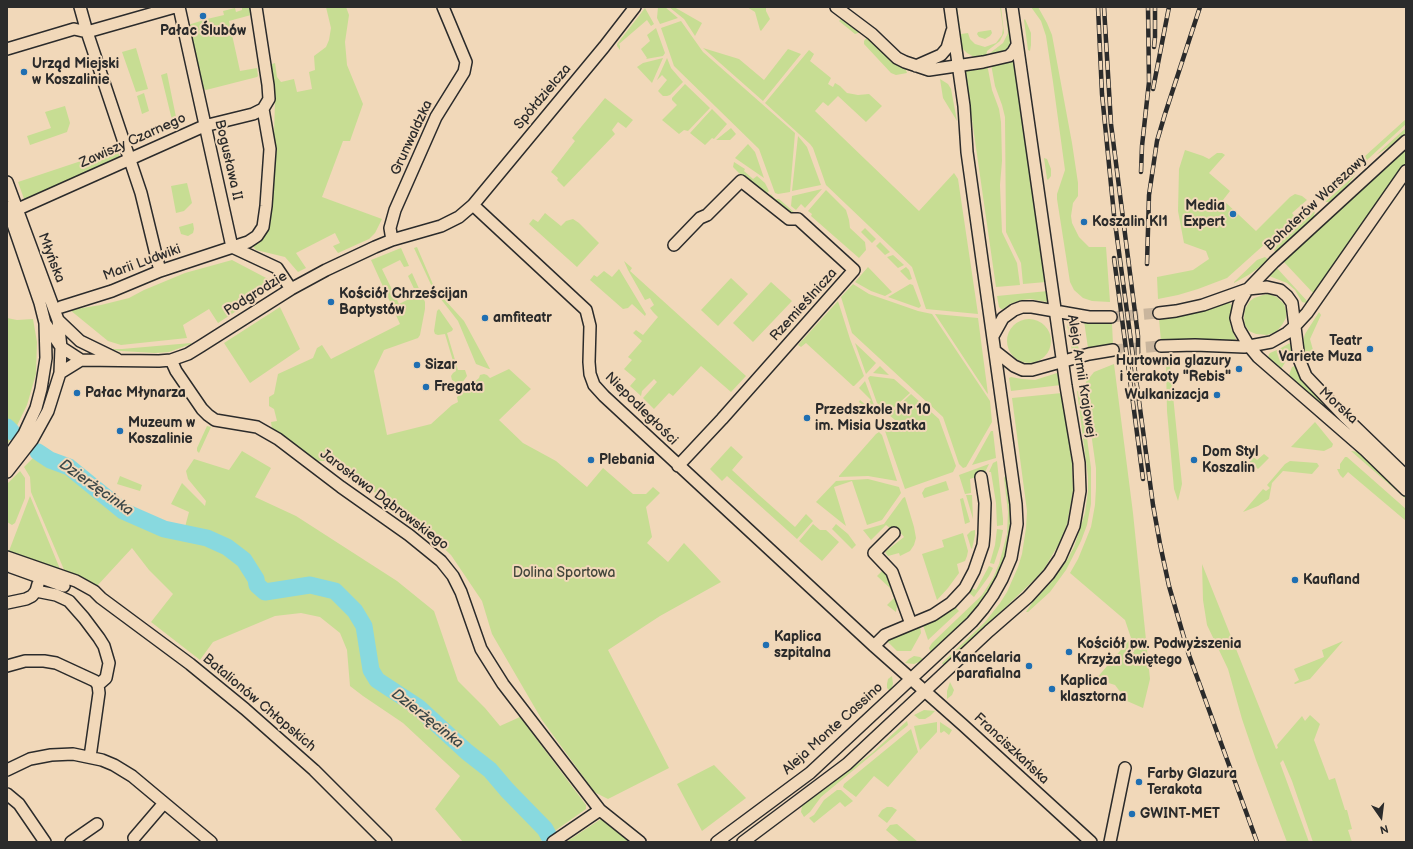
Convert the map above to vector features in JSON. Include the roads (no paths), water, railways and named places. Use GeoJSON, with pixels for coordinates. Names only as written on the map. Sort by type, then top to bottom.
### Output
{"type":"FeatureCollection","features":[{"type":"Feature","properties":{"kind":"street"},"geometry":{"type":"LineString","coordinates":[[80,7],[141,193],[160,271]]}},
{"type":"Feature","properties":{"kind":"street"},"geometry":{"type":"LineString","coordinates":[[7,49],[74,29],[87,32],[175,7]]}},
{"type":"Feature","properties":{"kind":"street","name":"Bogusława II"},"geometry":{"type":"LineString","coordinates":[[178,7],[232,247]]}},
{"type":"Feature","properties":{"kind":"street"},"geometry":{"type":"LineString","coordinates":[[256,7],[268,85],[268,99],[263,108]]}},
{"type":"Feature","properties":{"kind":"street","name":"Grunwaldzka"},"geometry":{"type":"LineString","coordinates":[[392,240],[390,228],[395,210],[436,117],[464,72],[466,62],[443,7]]}},
{"type":"Feature","properties":{"kind":"street","name":"Spółdzielcza"},"geometry":{"type":"LineString","coordinates":[[473,205],[636,7]]}},
{"type":"Feature","properties":{"kind":"street"},"geometry":{"type":"LineString","coordinates":[[836,7],[860,24],[897,58],[930,70],[1009,56],[1017,45]]}},
{"type":"Feature","properties":{"kind":"street"},"geometry":{"type":"LineString","coordinates":[[910,679],[983,609],[1002,579],[1011,558],[1017,524],[1016,504],[967,152],[964,106],[950,7]]}},
{"type":"Feature","properties":{"kind":"street","name":"Aleja Armii Krajowej"},"geometry":{"type":"LineString","coordinates":[[925,691],[1039,586],[1049,574],[1067,545],[1078,512],[1080,491],[1079,463],[1012,7]]}},
{"type":"Feature","properties":{"kind":"street"},"geometry":{"type":"LineString","coordinates":[[916,66],[942,55],[947,48],[953,27]]}},
{"type":"Feature","properties":{"kind":"street","name":"Zawiszy Czarnego"},"geometry":{"type":"LineString","coordinates":[[10,210],[204,126],[253,114],[263,108]]}},
{"type":"Feature","properties":{"kind":"street","name":"Marii Ludwiki"},"geometry":{"type":"LineString","coordinates":[[61,307],[112,291],[160,271],[248,242],[256,236],[263,227],[270,149],[263,108]]}},
{"type":"Feature","properties":{"kind":"street","name":"Bohaterów Warszawy"},"geometry":{"type":"LineString","coordinates":[[1159,313],[1203,305],[1248,289],[1273,263],[1406,141]]}},
{"type":"Feature","properties":{"kind":"street"},"geometry":{"type":"LineString","coordinates":[[1161,346],[1249,346],[1262,344],[1277,339],[1295,326],[1321,292],[1406,171]]}},
{"type":"Feature","properties":{"kind":"street","name":"Rzemieślnicza"},"geometry":{"type":"LineString","coordinates":[[674,245],[700,218],[707,216],[741,181],[789,219],[798,220],[854,270],[722,419],[678,466]]}},
{"type":"Feature","properties":{"kind":"street","name":"Młyńska"},"geometry":{"type":"LineString","coordinates":[[7,182],[10,210],[45,323],[46,358],[41,389],[28,437]]}},
{"type":"Feature","properties":{"kind":"street","name":"Podgrodzie"},"geometry":{"type":"LineString","coordinates":[[81,360],[159,361],[171,360],[188,354],[291,289],[326,270],[392,240],[441,226],[459,217],[473,205]]}},
{"type":"Feature","properties":{"kind":"street","name":"Niepodległości"},"geometry":{"type":"LineString","coordinates":[[473,205],[586,310],[590,326],[590,374],[594,384],[678,466],[910,679]]}},
{"type":"Feature","properties":{"kind":"street","name":"Młyńska"},"geometry":{"type":"LineString","coordinates":[[7,472],[11,458],[48,411],[60,373],[61,347],[58,320],[10,210]]}},
{"type":"Feature","properties":{"kind":"street"},"geometry":{"type":"LineString","coordinates":[[232,247],[277,268],[291,289]]}},
{"type":"Feature","properties":{"kind":"street"},"geometry":{"type":"LineString","coordinates":[[1249,346],[1239,329],[1236,318],[1240,304],[1248,289],[1271,287],[1280,290],[1292,303],[1295,326]]}},
{"type":"Feature","properties":{"kind":"street"},"geometry":{"type":"LineString","coordinates":[[992,336],[1003,318],[1018,308],[1032,307],[1089,317],[1111,317]]}},
{"type":"Feature","properties":{"kind":"street","name":"Podgrodzie"},"geometry":{"type":"LineString","coordinates":[[58,320],[80,341],[121,361]]}},
{"type":"Feature","properties":{"kind":"street","name":"Młyńska"},"geometry":{"type":"LineString","coordinates":[[45,323],[61,347]]}},
{"type":"Feature","properties":{"kind":"street","name":"Morska"},"geometry":{"type":"LineString","coordinates":[[1295,326],[1299,359],[1306,376],[1344,416],[1406,476]]}},
{"type":"Feature","properties":{"kind":"street"},"geometry":{"type":"LineString","coordinates":[[46,358],[61,347],[80,341]]}},
{"type":"Feature","properties":{"kind":"street","name":"Morska"},"geometry":{"type":"LineString","coordinates":[[1249,346],[1258,357],[1364,450],[1406,490]]}},
{"type":"Feature","properties":{"kind":"street"},"geometry":{"type":"LineString","coordinates":[[60,373],[81,360],[61,347]]}},
{"type":"Feature","properties":{"kind":"street"},"geometry":{"type":"LineString","coordinates":[[995,351],[1014,366],[1023,370],[1037,369],[1089,354],[1113,350]]}},
{"type":"Feature","properties":{"kind":"street","name":"Jarosława Dąbrowskiego"},"geometry":{"type":"LineString","coordinates":[[171,360],[176,371],[202,409],[208,415],[215,420],[257,427],[278,439],[341,487],[409,535],[441,561],[461,592],[481,649],[492,669],[600,810],[640,842]]}},
{"type":"Feature","properties":{"kind":"street"},"geometry":{"type":"LineString","coordinates":[[874,646],[885,635],[933,615],[951,603],[965,588],[974,570],[983,545],[986,519],[981,477]]}},
{"type":"Feature","properties":{"kind":"street"},"geometry":{"type":"LineString","coordinates":[[894,533],[874,553],[892,572],[911,624]]}},
{"type":"Feature","properties":{"kind":"street","name":"Batalionów Chłopskich"},"geometry":{"type":"LineString","coordinates":[[7,557],[76,582],[94,591],[101,598],[190,664],[246,709],[318,774],[386,842]]}},
{"type":"Feature","properties":{"kind":"street","name":"Batalionów Chłopskich"},"geometry":{"type":"LineString","coordinates":[[7,566],[101,598]]}},
{"type":"Feature","properties":{"kind":"street"},"geometry":{"type":"LineString","coordinates":[[7,603],[26,599],[32,596],[36,591],[40,577]]}},
{"type":"Feature","properties":{"kind":"street"},"geometry":{"type":"LineString","coordinates":[[36,591],[63,597],[72,604],[104,646],[107,655],[108,671],[106,678],[98,685]]}},
{"type":"Feature","properties":{"kind":"street"},"geometry":{"type":"LineString","coordinates":[[7,666],[25,661],[44,661],[56,663],[95,681],[98,685],[99,693],[90,757]]}},
{"type":"Feature","properties":{"kind":"street","name":"Franciszkańska"},"geometry":{"type":"LineString","coordinates":[[910,679],[1091,842]]}},
{"type":"Feature","properties":{"kind":"street","name":"Aleja Monte Cassino"},"geometry":{"type":"LineString","coordinates":[[717,842],[810,773],[910,679]]}},
{"type":"Feature","properties":{"kind":"street"},"geometry":{"type":"LineString","coordinates":[[743,842],[846,764],[925,691]]}},
{"type":"Feature","properties":{"kind":"street"},"geometry":{"type":"LineString","coordinates":[[7,770],[30,759],[51,755],[73,754],[102,760],[125,771],[211,842]]}},
{"type":"Feature","properties":{"kind":"street"},"geometry":{"type":"LineString","coordinates":[[1110,842],[1125,768]]}},
{"type":"Feature","properties":{"kind":"street"},"geometry":{"type":"LineString","coordinates":[[7,794],[19,804],[45,842]]}},
{"type":"Feature","properties":{"kind":"street"},"geometry":{"type":"LineString","coordinates":[[134,838],[164,802]]}},
{"type":"Feature","properties":{"kind":"street"},"geometry":{"type":"LineString","coordinates":[[557,840],[600,810]]}},
{"type":"Feature","properties":{"kind":"street"},"geometry":{"type":"LineString","coordinates":[[71,842],[97,824]]}},
{"type":"Feature","properties":{"kind":"water"},"geometry":{"type":"Polygon","coordinates":[[[72,464],[80,466],[95,488],[70,474],[69,467],[72,464]]]}},
{"type":"Feature","properties":{"kind":"waterway","name":"Dzierżęcinka"},"geometry":{"type":"LineString","coordinates":[[7,427],[12,432]]}},
{"type":"Feature","properties":{"kind":"waterway","name":"Dzierżęcinka"},"geometry":{"type":"LineString","coordinates":[[38,452],[50,460],[69,467],[123,511],[164,529],[207,538],[227,547],[244,560],[256,579],[257,585],[265,592],[310,585],[335,591],[355,611],[364,626],[371,670],[377,680],[418,707],[467,752],[490,770],[507,790],[545,829],[552,842]]}},
{"type":"Feature","properties":{"kind":"tunnel"},"geometry":{"type":"LineString","coordinates":[[1111,317],[1159,313]]}},
{"type":"Feature","properties":{"kind":"tunnel"},"geometry":{"type":"LineString","coordinates":[[1113,350],[1161,346]]}},
{"type":"Feature","properties":{"kind":"railway"},"geometry":{"type":"LineString","coordinates":[[1098,7],[1102,94],[1114,215],[1153,505],[1160,544],[1169,586],[1189,655],[1257,842]]}},
{"type":"Feature","properties":{"kind":"railway"},"geometry":{"type":"LineString","coordinates":[[1104,7],[1111,124],[1138,336],[1138,357]]}},
{"type":"Feature","properties":{"kind":"railway"},"geometry":{"type":"LineString","coordinates":[[1141,172],[1142,146],[1149,82],[1148,7]]}},
{"type":"Feature","properties":{"kind":"railway"},"geometry":{"type":"LineString","coordinates":[[1154,47],[1155,7]]}},
{"type":"Feature","properties":{"kind":"railway"},"geometry":{"type":"LineString","coordinates":[[1153,89],[1169,7]]}},
{"type":"Feature","properties":{"kind":"railway"},"geometry":{"type":"LineString","coordinates":[[1147,264],[1149,195],[1157,141],[1200,7]]}},
{"type":"Feature","properties":{"kind":"railway"},"geometry":{"type":"LineString","coordinates":[[1114,258],[1143,479]]}},
{"type":"Feature","properties":{"kind":"place","name":"Pałac Ślubów"},"geometry":{"type":"Point","coordinates":[203,16]}},
{"type":"Feature","properties":{"kind":"place","name":"Urząd Miejski w Koszalinie"},"geometry":{"type":"Point","coordinates":[24,72]}},
{"type":"Feature","properties":{"kind":"place","name":"Media Expert"},"geometry":{"type":"Point","coordinates":[1233,214]}},
{"type":"Feature","properties":{"kind":"place","name":"Koszalin Kl1"},"geometry":{"type":"Point","coordinates":[1084,222]}},
{"type":"Feature","properties":{"kind":"place","name":"Kościół Chrześcijan Baptystów"},"geometry":{"type":"Point","coordinates":[331,302]}},
{"type":"Feature","properties":{"kind":"place","name":"amfiteatr"},"geometry":{"type":"Point","coordinates":[485,318]}},
{"type":"Feature","properties":{"kind":"place","name":"Teatr Variete Muza"},"geometry":{"type":"Point","coordinates":[1370,349]}},
{"type":"Feature","properties":{"kind":"place","name":"Sizar"},"geometry":{"type":"Point","coordinates":[417,365]}},
{"type":"Feature","properties":{"kind":"place","name":"Hurtownia glazury i terakoty \"Rebis\""},"geometry":{"type":"Point","coordinates":[1239,369]}},
{"type":"Feature","properties":{"kind":"place","name":"Fregata"},"geometry":{"type":"Point","coordinates":[426,387]}},
{"type":"Feature","properties":{"kind":"place","name":"Pałac Młynarza"},"geometry":{"type":"Point","coordinates":[77,393]}},
{"type":"Feature","properties":{"kind":"place","name":"Wulkanizacja"},"geometry":{"type":"Point","coordinates":[1217,395]}},
{"type":"Feature","properties":{"kind":"place","name":"Przedszkole Nr 10 im. Misia Uszatka"},"geometry":{"type":"Point","coordinates":[807,418]}},
{"type":"Feature","properties":{"kind":"place","name":"Muzeum w Koszalinie"},"geometry":{"type":"Point","coordinates":[120,431]}},
{"type":"Feature","properties":{"kind":"place","name":"Plebania"},"geometry":{"type":"Point","coordinates":[591,460]}},
{"type":"Feature","properties":{"kind":"place","name":"Dom Styl Koszalin"},"geometry":{"type":"Point","coordinates":[1194,460]}},
{"type":"Feature","properties":{"kind":"place","name":"Kaufland"},"geometry":{"type":"Point","coordinates":[1295,580]}},
{"type":"Feature","properties":{"kind":"place","name":"Kaplica szpitalna"},"geometry":{"type":"Point","coordinates":[766,645]}},
{"type":"Feature","properties":{"kind":"place","name":"Kościół pw. Podwyższenia Krzyża Świętego"},"geometry":{"type":"Point","coordinates":[1069,652]}},
{"type":"Feature","properties":{"kind":"place","name":"Kancelaria parafialna"},"geometry":{"type":"Point","coordinates":[1029,666]}},
{"type":"Feature","properties":{"kind":"place","name":"Kaplica klasztorna"},"geometry":{"type":"Point","coordinates":[1052,689]}},
{"type":"Feature","properties":{"kind":"place","name":"Farby Glazura Terakota"},"geometry":{"type":"Point","coordinates":[1139,782]}},
{"type":"Feature","properties":{"kind":"place","name":"GWINT-MET"},"geometry":{"type":"Point","coordinates":[1132,814]}},
{"type":"Feature","properties":{"kind":"park label","name":"Dolina Sportowa"},"geometry":{"type":"Point","coordinates":[564,573]}}]}
